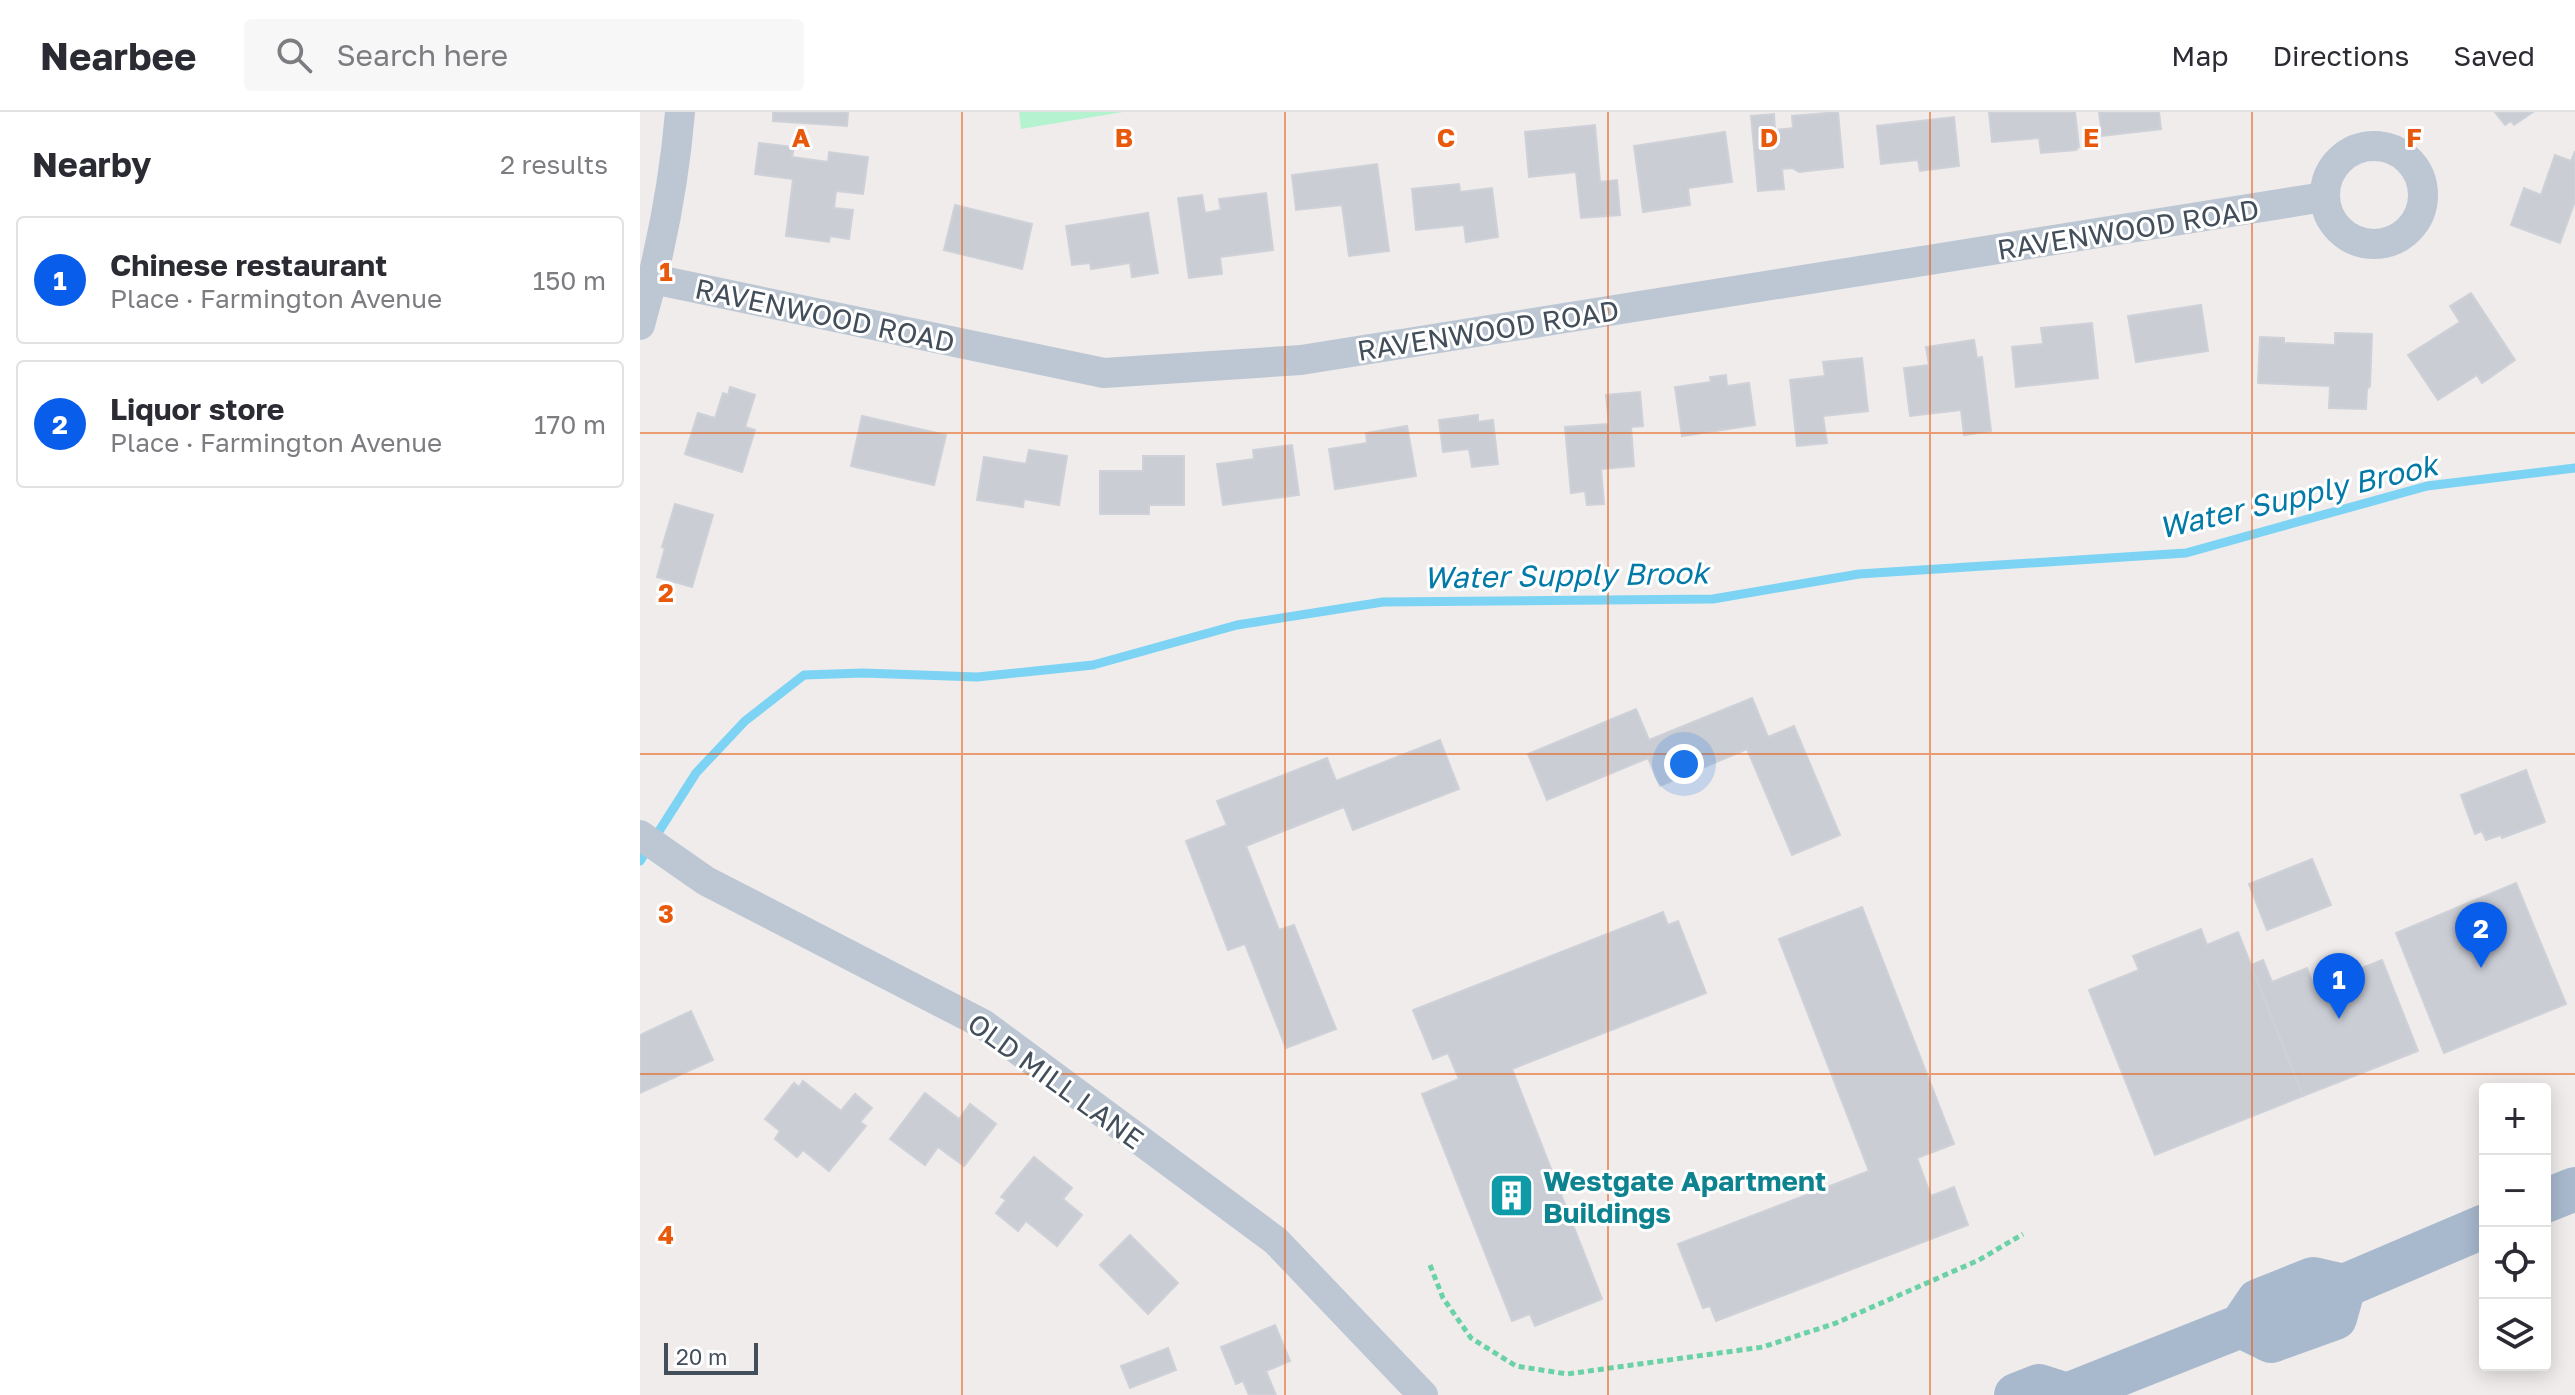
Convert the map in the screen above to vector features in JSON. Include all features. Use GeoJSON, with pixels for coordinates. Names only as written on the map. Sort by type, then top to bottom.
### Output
{"type":"FeatureCollection","features":[{"type":"Feature","properties":{"kind":"main road"},"geometry":{"type":"LineString","coordinates":[[2551,1199],[2575,1189]]}},
{"type":"Feature","properties":{"kind":"main road"},"geometry":{"type":"LineString","coordinates":[[2016,1395],[2039,1386],[2067,1395],[2241,1326],[2271,1341],[2335,1318],[2344,1286],[2483,1227]]}},
{"type":"Feature","properties":{"kind":"street"},"geometry":{"type":"LineString","coordinates":[[640,325],[675,173],[680,112]]}},
{"type":"Feature","properties":{"kind":"street","name":"RAVENWOOD ROAD"},"geometry":{"type":"LineString","coordinates":[[653,279],[1104,373],[1301,360],[2324,197]]}},
{"type":"Feature","properties":{"kind":"street","name":"OLD MILL LANE"},"geometry":{"type":"LineString","coordinates":[[640,835],[706,881],[983,1024],[1276,1241],[1423,1395]]}},
{"type":"Feature","properties":{"kind":"path"},"geometry":{"type":"LineString","coordinates":[[1430,1265],[1443,1298],[1471,1338],[1516,1366],[1567,1374],[1763,1347],[1850,1317],[1979,1260],[2023,1234]]}},
{"type":"Feature","properties":{"kind":"green space"},"geometry":{"type":"Polygon","coordinates":[[[1019,112],[1123,112],[1021,129],[1019,112]]]}},
{"type":"Feature","properties":{"kind":"building"},"geometry":{"type":"Polygon","coordinates":[[[773,112],[848,112],[847,126],[773,121],[773,112]]]}},
{"type":"Feature","properties":{"kind":"building"},"geometry":{"type":"Polygon","coordinates":[[[1838,112],[1843,167],[1799,172],[1792,168],[1782,169],[1784,189],[1758,191],[1751,116],[1774,114],[1775,130],[1793,128],[1792,116],[1838,112]]]}},
{"type":"Feature","properties":{"kind":"building"},"geometry":{"type":"Polygon","coordinates":[[[1989,112],[2075,112],[2079,147],[2076,150],[2041,153],[2039,138],[1992,142],[1989,112]]]}},
{"type":"Feature","properties":{"kind":"building"},"geometry":{"type":"Polygon","coordinates":[[[2099,112],[2159,112],[2161,129],[2102,136],[2099,112]]]}},
{"type":"Feature","properties":{"kind":"building"},"geometry":{"type":"Polygon","coordinates":[[[2495,112],[2533,112],[2514,125],[2511,121],[2505,125],[2495,112]]]}},
{"type":"Feature","properties":{"kind":"building"},"geometry":{"type":"Polygon","coordinates":[[[1954,117],[1959,166],[1920,171],[1918,160],[1881,164],[1877,126],[1954,117]]]}},
{"type":"Feature","properties":{"kind":"building"},"geometry":{"type":"Polygon","coordinates":[[[1595,125],[1600,182],[1617,180],[1620,215],[1581,218],[1576,172],[1529,177],[1525,132],[1595,125]]]}},
{"type":"Feature","properties":{"kind":"building"},"geometry":{"type":"Polygon","coordinates":[[[1725,132],[1732,182],[1688,188],[1690,205],[1643,212],[1634,146],[1725,132]]]}},
{"type":"Feature","properties":{"kind":"building"},"geometry":{"type":"Polygon","coordinates":[[[759,143],[794,147],[792,157],[828,162],[829,152],[868,157],[863,194],[836,191],[834,208],[853,210],[849,239],[830,236],[829,242],[786,236],[793,179],[755,174],[759,143]]]}},
{"type":"Feature","properties":{"kind":"building"},"geometry":{"type":"Polygon","coordinates":[[[2575,151],[2575,201],[2560,243],[2511,225],[2524,188],[2541,195],[2555,155],[2571,161],[2575,151]]]}},
{"type":"Feature","properties":{"kind":"building"},"geometry":{"type":"Polygon","coordinates":[[[1377,164],[1389,251],[1349,256],[1342,205],[1296,210],[1292,175],[1377,164]]]}},
{"type":"Feature","properties":{"kind":"building"},"geometry":{"type":"Polygon","coordinates":[[[1459,184],[1460,192],[1492,188],[1498,237],[1466,242],[1464,225],[1416,230],[1412,189],[1459,184]]]}},
{"type":"Feature","properties":{"kind":"building"},"geometry":{"type":"Polygon","coordinates":[[[1266,193],[1273,250],[1220,257],[1222,274],[1189,278],[1178,198],[1202,195],[1205,213],[1221,210],[1219,199],[1266,193]]]}},
{"type":"Feature","properties":{"kind":"building"},"geometry":{"type":"Polygon","coordinates":[[[955,205],[1032,224],[1022,269],[944,250],[955,205]]]}},
{"type":"Feature","properties":{"kind":"building"},"geometry":{"type":"Polygon","coordinates":[[[1148,213],[1158,273],[1132,277],[1130,263],[1091,269],[1090,263],[1072,265],[1066,226],[1148,213]]]}},
{"type":"Feature","properties":{"kind":"building"},"geometry":{"type":"Polygon","coordinates":[[[2471,293],[2515,360],[2482,383],[2477,375],[2438,400],[2408,355],[2460,322],[2450,306],[2471,293]]]}},
{"type":"Feature","properties":{"kind":"building"},"geometry":{"type":"Polygon","coordinates":[[[2201,305],[2208,351],[2136,362],[2128,316],[2201,305]]]}},
{"type":"Feature","properties":{"kind":"building"},"geometry":{"type":"Polygon","coordinates":[[[2092,323],[2098,378],[2016,387],[2012,347],[2043,344],[2041,328],[2092,323]]]}},
{"type":"Feature","properties":{"kind":"building"},"geometry":{"type":"Polygon","coordinates":[[[2335,333],[2372,334],[2366,409],[2329,408],[2330,386],[2258,383],[2260,337],[2284,338],[2284,343],[2335,345],[2335,333]]]}},
{"type":"Feature","properties":{"kind":"building"},"geometry":{"type":"Polygon","coordinates":[[[1974,340],[1977,358],[1982,357],[1991,431],[1964,435],[1961,410],[1910,416],[1904,368],[1929,365],[1926,347],[1974,340]]]}},
{"type":"Feature","properties":{"kind":"building"},"geometry":{"type":"Polygon","coordinates":[[[1862,358],[1868,411],[1823,416],[1827,443],[1797,446],[1790,380],[1825,376],[1823,362],[1862,358]]]}},
{"type":"Feature","properties":{"kind":"building"},"geometry":{"type":"Polygon","coordinates":[[[1726,375],[1727,386],[1749,383],[1755,425],[1682,436],[1675,387],[1711,382],[1710,377],[1726,375]]]}},
{"type":"Feature","properties":{"kind":"building"},"geometry":{"type":"Polygon","coordinates":[[[730,387],[755,395],[745,427],[755,430],[742,472],[685,454],[698,413],[715,418],[723,393],[728,395],[730,387]]]}},
{"type":"Feature","properties":{"kind":"building"},"geometry":{"type":"Polygon","coordinates":[[[1640,392],[1643,426],[1631,427],[1634,466],[1601,469],[1604,504],[1587,505],[1585,491],[1571,493],[1565,427],[1609,424],[1606,395],[1640,392]]]}},
{"type":"Feature","properties":{"kind":"building"},"geometry":{"type":"Polygon","coordinates":[[[1478,415],[1478,422],[1493,420],[1498,464],[1472,467],[1469,449],[1443,452],[1439,420],[1478,415]]]}},
{"type":"Feature","properties":{"kind":"building"},"geometry":{"type":"Polygon","coordinates":[[[862,416],[946,435],[934,485],[851,466],[862,416]]]}},
{"type":"Feature","properties":{"kind":"building"},"geometry":{"type":"Polygon","coordinates":[[[1407,426],[1416,476],[1335,489],[1329,449],[1367,443],[1366,433],[1407,426]]]}},
{"type":"Feature","properties":{"kind":"building"},"geometry":{"type":"Polygon","coordinates":[[[1292,445],[1299,495],[1223,505],[1217,464],[1254,459],[1253,450],[1292,445]]]}},
{"type":"Feature","properties":{"kind":"building"},"geometry":{"type":"Polygon","coordinates":[[[1029,450],[1067,456],[1059,505],[1024,499],[1023,507],[977,500],[984,457],[1026,464],[1029,450]]]}},
{"type":"Feature","properties":{"kind":"building"},"geometry":{"type":"Polygon","coordinates":[[[1143,456],[1184,456],[1184,505],[1149,505],[1149,514],[1100,514],[1100,471],[1143,471],[1143,456]]]}},
{"type":"Feature","properties":{"kind":"building"},"geometry":{"type":"Polygon","coordinates":[[[675,504],[713,515],[692,587],[657,577],[675,504]]]}},
{"type":"Feature","properties":{"kind":"building"},"geometry":{"type":"Polygon","coordinates":[[[1752,698],[1768,737],[1794,726],[1840,835],[1792,855],[1747,749],[1660,786],[1648,758],[1547,800],[1528,754],[1636,709],[1649,740],[1752,698]]]}},
{"type":"Feature","properties":{"kind":"building"},"geometry":{"type":"Polygon","coordinates":[[[1440,740],[1459,789],[1353,830],[1344,807],[1246,846],[1279,930],[1294,925],[1336,1029],[1286,1048],[1245,944],[1228,950],[1186,841],[1227,825],[1217,801],[1327,758],[1336,781],[1440,740]]]}},
{"type":"Feature","properties":{"kind":"building"},"geometry":{"type":"Polygon","coordinates":[[[2526,770],[2545,822],[2502,838],[2501,835],[2486,840],[2482,831],[2475,834],[2461,795],[2526,770]]]}},
{"type":"Feature","properties":{"kind":"building"},"geometry":{"type":"Polygon","coordinates":[[[2312,859],[2331,905],[2267,930],[2249,884],[2312,859]]]}},
{"type":"Feature","properties":{"kind":"building"},"geometry":{"type":"Polygon","coordinates":[[[2516,883],[2566,1004],[2444,1053],[2396,933],[2516,883]]]}},
{"type":"Feature","properties":{"kind":"building","name":"Westgate Apartment Buildings"},"geometry":{"type":"Polygon","coordinates":[[[1862,907],[1954,1144],[1917,1158],[1931,1196],[1954,1187],[1968,1225],[1716,1321],[1710,1306],[1703,1308],[1678,1244],[1869,1171],[1779,939],[1862,907]]]}},
{"type":"Feature","properties":{"kind":"building","name":"Westgate Apartment Buildings"},"geometry":{"type":"Polygon","coordinates":[[[1663,912],[1668,925],[1678,921],[1706,993],[1512,1069],[1602,1299],[1535,1326],[1530,1314],[1512,1321],[1422,1094],[1459,1079],[1448,1053],[1433,1059],[1413,1010],[1663,912]]]}},
{"type":"Feature","properties":{"kind":"building"},"geometry":{"type":"Polygon","coordinates":[[[2201,929],[2207,945],[2238,932],[2303,1096],[2155,1155],[2089,990],[2139,970],[2133,956],[2201,929]]]}},
{"type":"Feature","properties":{"kind":"building"},"geometry":{"type":"Polygon","coordinates":[[[2263,960],[2272,982],[2307,968],[2314,987],[2382,960],[2418,1051],[2303,1096],[2251,965],[2263,960]]]}},
{"type":"Feature","properties":{"kind":"building"},"geometry":{"type":"Polygon","coordinates":[[[691,1011],[713,1060],[640,1093],[640,1035],[691,1011]]]}},
{"type":"Feature","properties":{"kind":"building"},"geometry":{"type":"Polygon","coordinates":[[[803,1081],[841,1111],[855,1094],[872,1108],[860,1122],[866,1126],[829,1171],[803,1150],[797,1157],[775,1139],[780,1131],[765,1119],[794,1083],[799,1087],[803,1081]]]}},
{"type":"Feature","properties":{"kind":"building"},"geometry":{"type":"Polygon","coordinates":[[[925,1093],[959,1119],[970,1104],[996,1124],[964,1166],[938,1147],[925,1165],[890,1139],[925,1093]]]}},
{"type":"Feature","properties":{"kind":"building"},"geometry":{"type":"Polygon","coordinates":[[[1034,1157],[1072,1188],[1063,1199],[1082,1215],[1057,1246],[1026,1221],[1018,1231],[996,1213],[1006,1200],[1001,1197],[1034,1157]]]}},
{"type":"Feature","properties":{"kind":"building"},"geometry":{"type":"Polygon","coordinates":[[[1130,1235],[1178,1283],[1148,1314],[1100,1265],[1130,1235]]]}},
{"type":"Feature","properties":{"kind":"building"},"geometry":{"type":"Polygon","coordinates":[[[1275,1325],[1290,1361],[1266,1371],[1276,1395],[1249,1395],[1243,1381],[1236,1384],[1221,1347],[1275,1325]]]}},
{"type":"Feature","properties":{"kind":"building"},"geometry":{"type":"Polygon","coordinates":[[[1168,1348],[1176,1370],[1130,1388],[1121,1366],[1168,1348]]]}},
{"type":"Feature","properties":{"kind":"waterway","name":"Water Supply Brook"},"geometry":{"type":"LineString","coordinates":[[640,861],[696,773],[745,721],[804,675],[863,673],[977,677],[1093,665],[1237,625],[1383,602],[1713,599],[1859,574],[2186,553],[2427,486],[2575,468]]}},
{"type":"Feature","properties":{"kind":"place","name":"Liquor store"},"geometry":{"type":"Point","coordinates":[2481,968]}},
{"type":"Feature","properties":{"kind":"place","name":"Chinese restaurant"},"geometry":{"type":"Point","coordinates":[2339,1019]}},
{"type":"Feature","properties":{"kind":"place","name":"Westgate Apartment Buildings"},"geometry":{"type":"Point","coordinates":[1512,1196]}}]}
